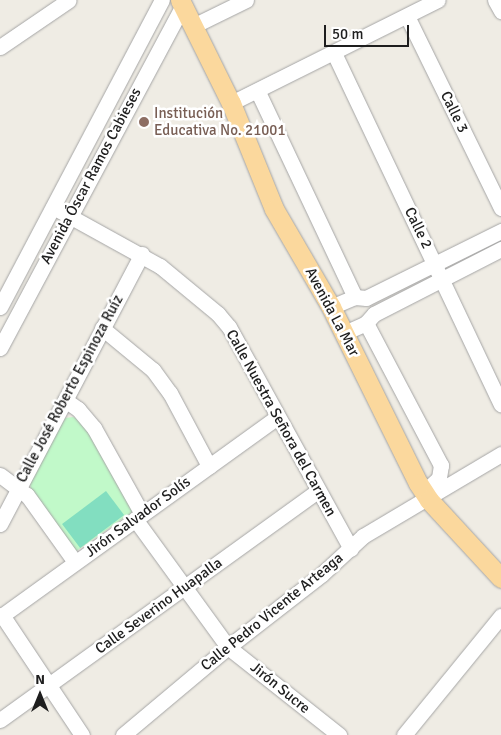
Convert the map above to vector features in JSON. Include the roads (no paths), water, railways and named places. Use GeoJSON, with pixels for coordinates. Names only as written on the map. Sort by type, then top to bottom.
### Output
{"type":"FeatureCollection","features":[{"type":"Feature","properties":{"kind":"main road","name":"Avenida La Mar"},"geometry":{"type":"LineString","coordinates":[[182,3],[231,103],[274,209],[331,307],[426,496],[501,578]]}},
{"type":"Feature","properties":{"kind":"street"},"geometry":{"type":"LineString","coordinates":[[0,48],[68,0]]}},
{"type":"Feature","properties":{"kind":"street","name":"Avenida Óscar Ramos Cabieses"},"geometry":{"type":"LineString","coordinates":[[0,307],[162,0]]}},
{"type":"Feature","properties":{"kind":"street"},"geometry":{"type":"LineString","coordinates":[[193,26],[246,0]]}},
{"type":"Feature","properties":{"kind":"street"},"geometry":{"type":"LineString","coordinates":[[496,0],[501,11]]}},
{"type":"Feature","properties":{"kind":"street"},"geometry":{"type":"LineString","coordinates":[[231,103],[258,92],[407,16],[430,2]]}},
{"type":"Feature","properties":{"kind":"street","name":"Avenida Óscar Ramos Cabieses"},"geometry":{"type":"LineString","coordinates":[[0,348],[182,3]]}},
{"type":"Feature","properties":{"kind":"street","name":"Calle 3"},"geometry":{"type":"LineString","coordinates":[[407,16],[501,208]]}},
{"type":"Feature","properties":{"kind":"street","name":"Calle 2"},"geometry":{"type":"LineString","coordinates":[[334,53],[501,404]]}},
{"type":"Feature","properties":{"kind":"street"},"geometry":{"type":"LineString","coordinates":[[258,92],[355,297]]}},
{"type":"Feature","properties":{"kind":"street","name":"Calle Nuestra Señora del Carmen"},"geometry":{"type":"LineString","coordinates":[[53,207],[142,254],[190,288],[229,327],[276,418],[351,549]]}},
{"type":"Feature","properties":{"kind":"street"},"geometry":{"type":"LineString","coordinates":[[331,307],[355,297],[366,298],[501,231]]}},
{"type":"Feature","properties":{"kind":"street"},"geometry":{"type":"LineString","coordinates":[[344,333],[366,323],[374,314],[501,249]]}},
{"type":"Feature","properties":{"kind":"street","name":"Calle José Roberto Espinoza Ruíz"},"geometry":{"type":"LineString","coordinates":[[0,524],[142,254]]}},
{"type":"Feature","properties":{"kind":"street"},"geometry":{"type":"LineString","coordinates":[[366,323],[441,465],[439,478],[426,496]]}},
{"type":"Feature","properties":{"kind":"street"},"geometry":{"type":"LineString","coordinates":[[102,328],[154,370],[170,393],[209,466]]}},
{"type":"Feature","properties":{"kind":"street","name":"Jirón Sucre"},"geometry":{"type":"LineString","coordinates":[[65,400],[94,428],[139,517],[184,588],[228,646],[339,735]]}},
{"type":"Feature","properties":{"kind":"street","name":"Jirón Salvador Solís"},"geometry":{"type":"LineString","coordinates":[[1,616],[276,418]]}},
{"type":"Feature","properties":{"kind":"street","name":"Calle Pedro Vicente Arteaga"},"geometry":{"type":"LineString","coordinates":[[123,735],[228,646],[351,549],[363,536],[426,496],[501,454]]}},
{"type":"Feature","properties":{"kind":"street"},"geometry":{"type":"LineString","coordinates":[[0,475],[19,487],[75,562]]}},
{"type":"Feature","properties":{"kind":"street","name":"Calle Severino Huapalla"},"geometry":{"type":"LineString","coordinates":[[0,720],[317,491]]}},
{"type":"Feature","properties":{"kind":"street"},"geometry":{"type":"LineString","coordinates":[[1,616],[82,735]]}},
{"type":"Feature","properties":{"kind":"street"},"geometry":{"type":"LineString","coordinates":[[404,735],[501,616]]}},
{"type":"Feature","properties":{"kind":"place","name":"Institución Educativa No. 21001"},"geometry":{"type":"Point","coordinates":[144,122]}}]}
